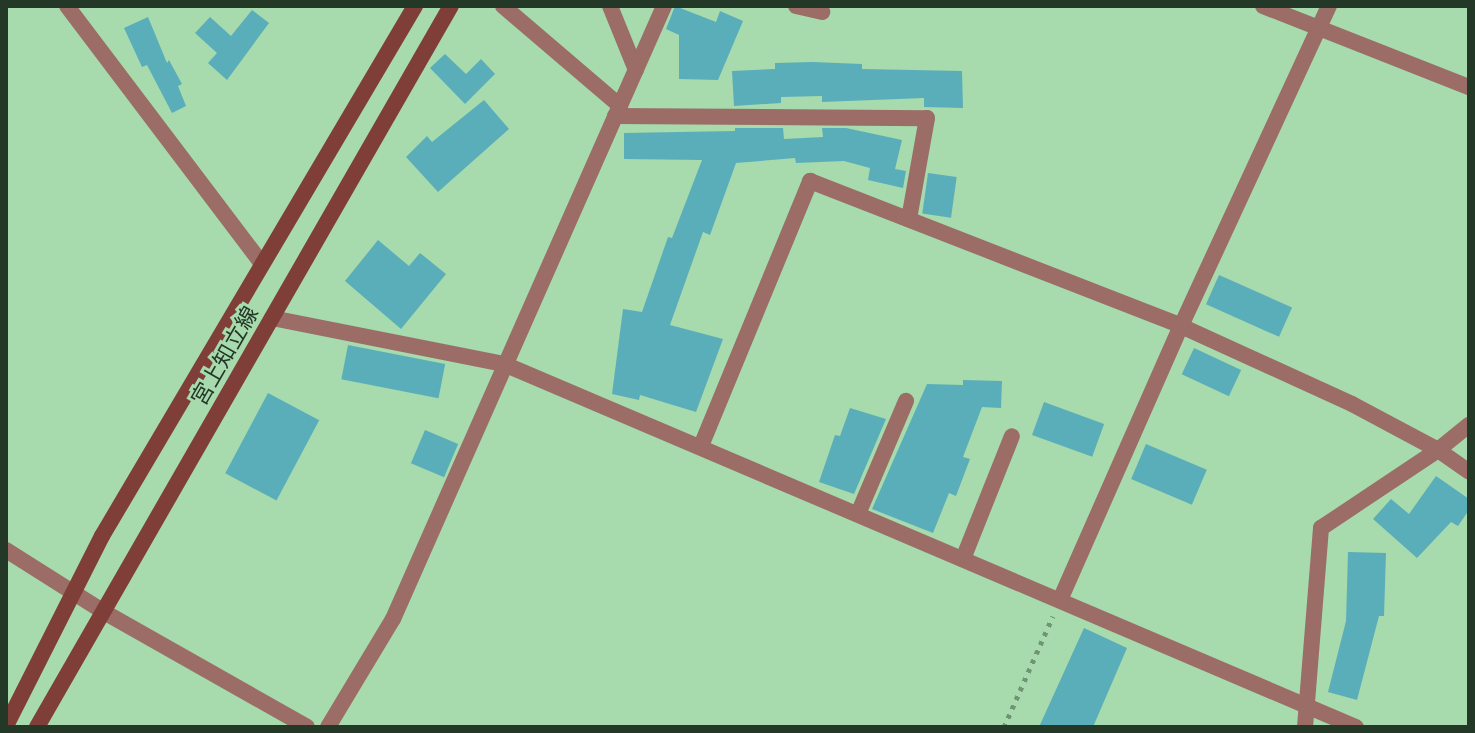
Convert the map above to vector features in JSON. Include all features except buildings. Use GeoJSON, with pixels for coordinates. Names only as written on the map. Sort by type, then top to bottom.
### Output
{"type":"FeatureCollection","features":[{"type":"Feature","properties":{"kind":"main road","name":"宮上知立線"},"geometry":{"type":"LineString","coordinates":[[6,726],[102,536],[415,6]]}},
{"type":"Feature","properties":{"kind":"main road","name":"宮上知立線"},"geometry":{"type":"LineString","coordinates":[[37,727],[451,6]]}},
{"type":"Feature","properties":{"kind":"street"},"geometry":{"type":"LineString","coordinates":[[67,6],[262,264]]}},
{"type":"Feature","properties":{"kind":"street"},"geometry":{"type":"LineString","coordinates":[[503,6],[617,111],[927,118],[909,219]]}},
{"type":"Feature","properties":{"kind":"street"},"geometry":{"type":"LineString","coordinates":[[610,6],[636,70]]}},
{"type":"Feature","properties":{"kind":"street"},"geometry":{"type":"LineString","coordinates":[[328,727],[393,619],[664,6]]}},
{"type":"Feature","properties":{"kind":"street"},"geometry":{"type":"LineString","coordinates":[[796,6],[822,12]]}},
{"type":"Feature","properties":{"kind":"street"},"geometry":{"type":"LineString","coordinates":[[1263,6],[1469,87]]}},
{"type":"Feature","properties":{"kind":"street"},"geometry":{"type":"LineString","coordinates":[[1060,600],[1181,326],[1329,6]]}},
{"type":"Feature","properties":{"kind":"street"},"geometry":{"type":"LineString","coordinates":[[701,446],[810,181],[1181,326],[1352,404],[1438,450],[1469,472]]}},
{"type":"Feature","properties":{"kind":"street"},"geometry":{"type":"LineString","coordinates":[[272,318],[504,364],[1356,727]]}},
{"type":"Feature","properties":{"kind":"street"},"geometry":{"type":"LineString","coordinates":[[858,514],[906,401]]}},
{"type":"Feature","properties":{"kind":"street"},"geometry":{"type":"LineString","coordinates":[[1305,727],[1321,528],[1438,450],[1469,425]]}},
{"type":"Feature","properties":{"kind":"street"},"geometry":{"type":"LineString","coordinates":[[963,559],[1012,436]]}},
{"type":"Feature","properties":{"kind":"street"},"geometry":{"type":"LineString","coordinates":[[6,550],[104,612],[307,727]]}},
{"type":"Feature","properties":{"kind":"path"},"geometry":{"type":"LineString","coordinates":[[1004,727],[1060,600]]}}]}
